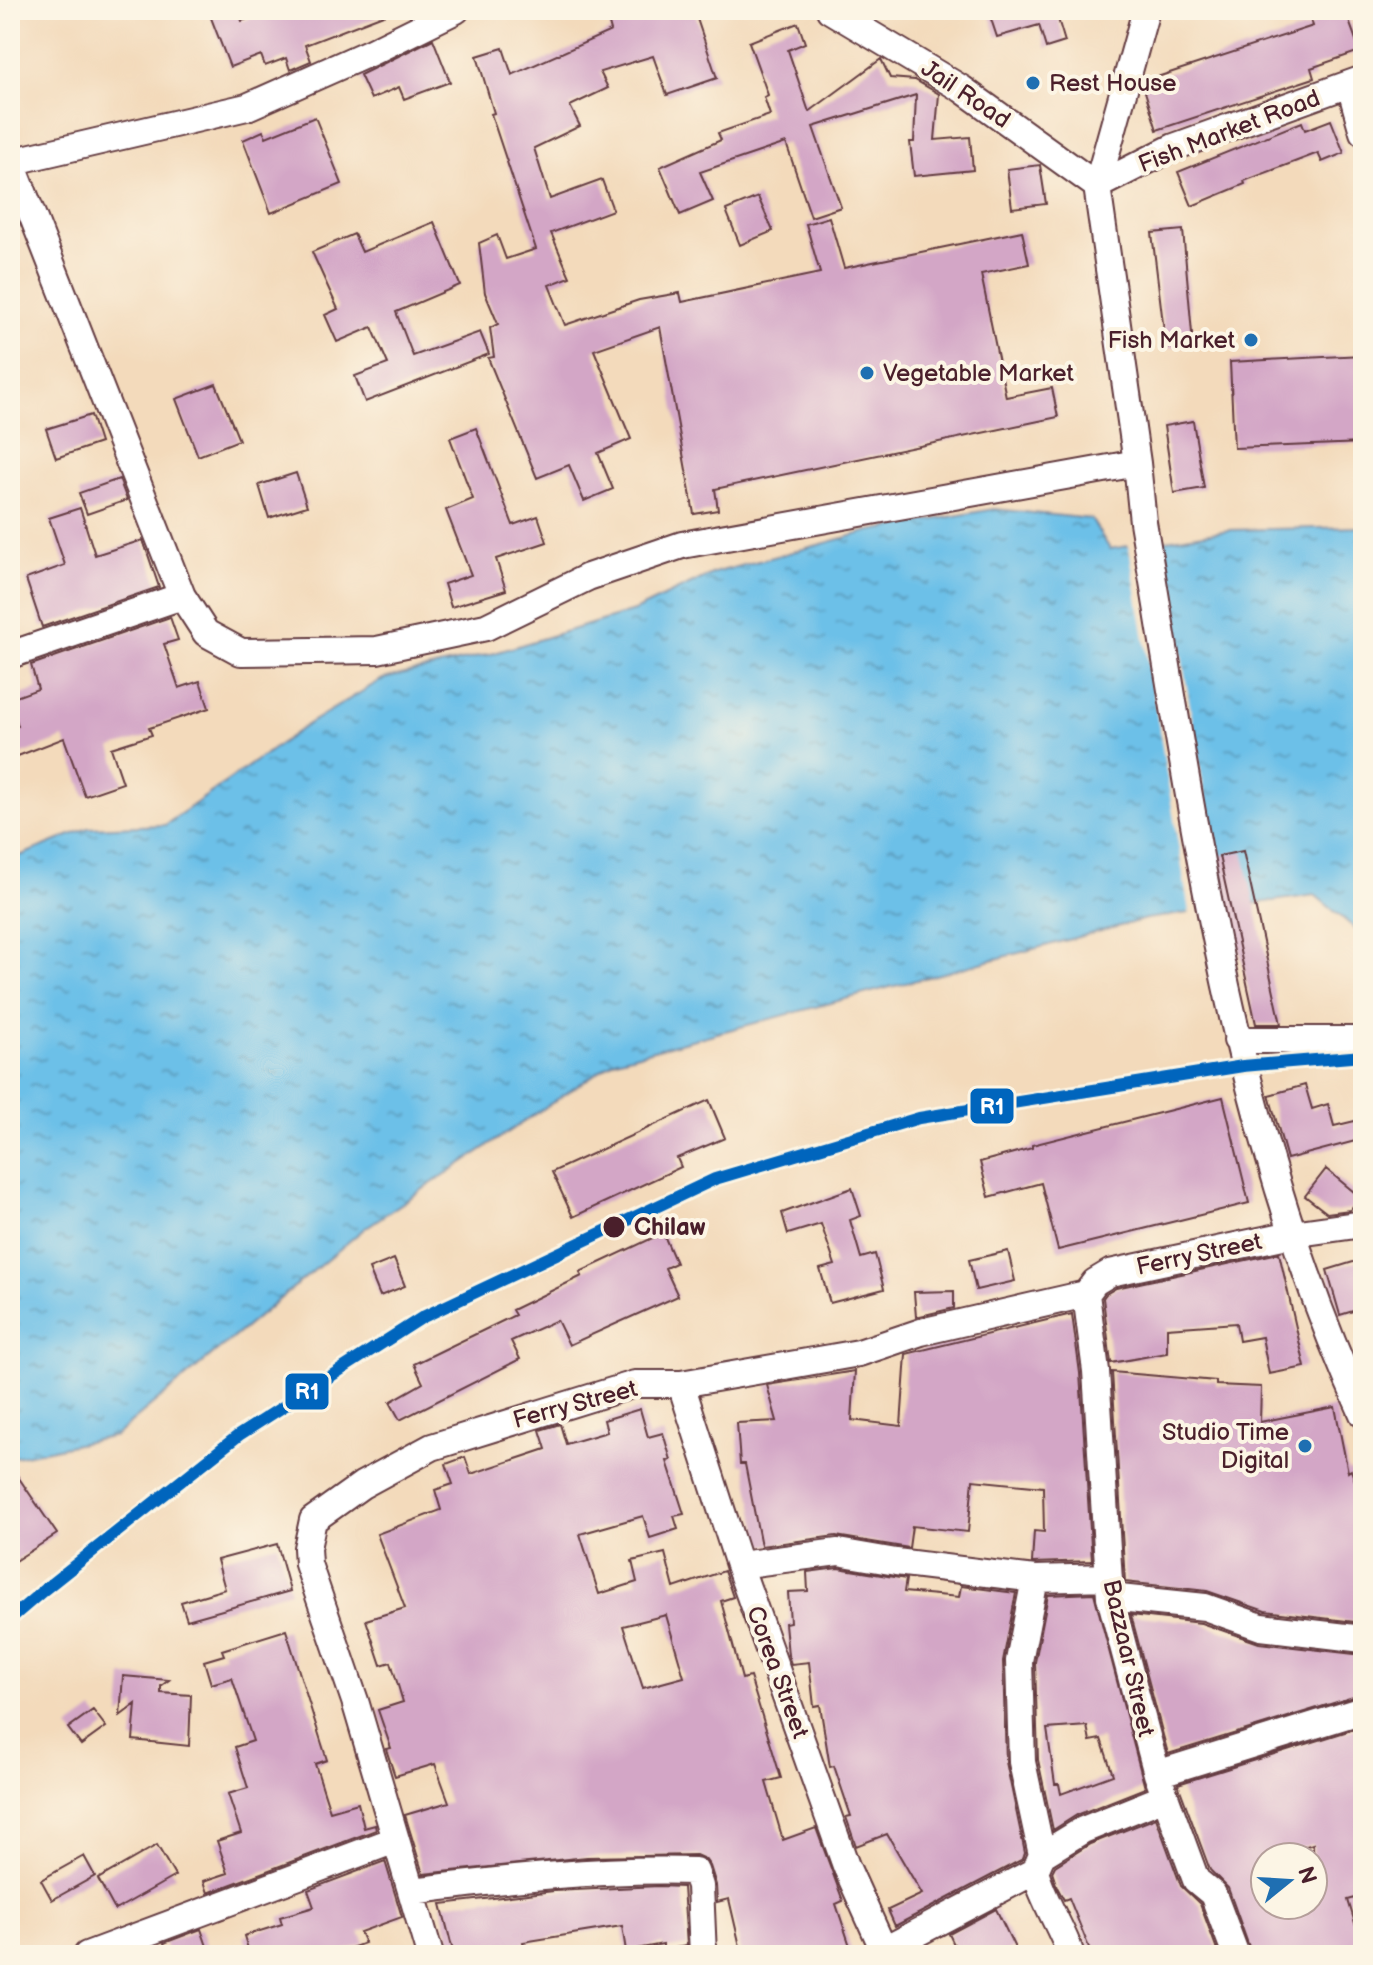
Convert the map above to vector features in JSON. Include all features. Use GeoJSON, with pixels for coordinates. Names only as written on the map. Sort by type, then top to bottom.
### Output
{"type":"FeatureCollection","features":[{"type":"Feature","properties":{"kind":"street"},"geometry":{"type":"LineString","coordinates":[[456,10],[247,107],[10,162],[182,596],[206,633],[241,652],[377,650],[486,627],[588,577],[682,545],[1137,463]]}},
{"type":"Feature","properties":{"kind":"street","name":"Jail Road"},"geometry":{"type":"LineString","coordinates":[[830,10],[962,89],[1097,186]]}},
{"type":"Feature","properties":{"kind":"street"},"geometry":{"type":"LineString","coordinates":[[1146,10],[1097,186],[1143,522],[1214,934],[1237,1040],[1292,1234],[1338,1358],[1363,1414]]}},
{"type":"Feature","properties":{"kind":"street"},"geometry":{"type":"LineString","coordinates":[[1356,82],[1363,132]]}},
{"type":"Feature","properties":{"kind":"street","name":"Fish Market Road"},"geometry":{"type":"LineString","coordinates":[[1097,186],[1174,147],[1356,82]]}},
{"type":"Feature","properties":{"kind":"street"},"geometry":{"type":"LineString","coordinates":[[10,655],[182,596]]}},
{"type":"Feature","properties":{"kind":"street"},"geometry":{"type":"LineString","coordinates":[[1237,1040],[1363,1040]]}},
{"type":"Feature","properties":{"kind":"street","name":"Ferry Street"},"geometry":{"type":"LineString","coordinates":[[430,1955],[355,1701],[308,1564],[307,1548],[313,1520],[362,1485],[432,1447],[635,1384],[681,1384],[859,1353],[921,1332],[1086,1294],[1095,1282],[1110,1273],[1292,1234],[1363,1224]]}},
{"type":"Feature","properties":{"kind":"street","name":"Bazzaar Street"},"geometry":{"type":"LineString","coordinates":[[1086,1294],[1096,1371],[1109,1587],[1161,1786],[1196,1880],[1213,1894],[1236,1955]]}},
{"type":"Feature","properties":{"kind":"street","name":"Corea Street"},"geometry":{"type":"LineString","coordinates":[[681,1384],[739,1565],[846,1866],[882,1954]]}},
{"type":"Feature","properties":{"kind":"street"},"geometry":{"type":"LineString","coordinates":[[739,1565],[838,1552],[896,1562],[1109,1587],[1205,1607],[1261,1627],[1363,1639]]}},
{"type":"Feature","properties":{"kind":"street"},"geometry":{"type":"LineString","coordinates":[[1035,1579],[1019,1661],[1022,1762],[1041,1893],[1062,1927],[1071,1955]]}},
{"type":"Feature","properties":{"kind":"street"},"geometry":{"type":"LineString","coordinates":[[882,1954],[1039,1863],[1083,1830],[1161,1786],[1363,1710]]}},
{"type":"Feature","properties":{"kind":"street"},"geometry":{"type":"LineString","coordinates":[[87,1955],[395,1840]]}},
{"type":"Feature","properties":{"kind":"street"},"geometry":{"type":"LineString","coordinates":[[412,1891],[545,1875],[644,1869],[695,1871],[700,1886],[703,1955]]}},
{"type":"Feature","properties":{"kind":"water"},"geometry":{"type":"Polygon","coordinates":[[[994,509],[1091,519],[1110,549],[1229,530],[1363,527],[1363,935],[1315,895],[1146,919],[616,1060],[365,1228],[115,1436],[10,1458],[10,860],[88,828],[165,825],[308,724],[383,679],[491,654],[634,611],[714,573],[870,531],[994,509]]]}},
{"type":"Feature","properties":{"kind":"pier"},"geometry":{"type":"Polygon","coordinates":[[[1162,536],[1224,911],[1190,916],[1128,542],[1162,536]]]}},
{"type":"Feature","properties":{"kind":"building"},"geometry":{"type":"Polygon","coordinates":[[[208,10],[238,10],[242,21],[272,10],[391,12],[305,45],[311,61],[290,70],[286,58],[265,66],[261,55],[230,67],[208,10]]]}},
{"type":"Feature","properties":{"kind":"building","name":"Vegetable Market"},"geometry":{"type":"Polygon","coordinates":[[[643,10],[694,10],[717,78],[667,95],[653,56],[600,72],[608,88],[570,106],[580,126],[534,148],[550,199],[602,180],[613,210],[551,233],[570,277],[549,285],[565,325],[639,300],[680,293],[682,302],[820,273],[806,224],[829,217],[844,268],[1022,231],[1029,264],[981,274],[1006,397],[1052,388],[1058,417],[715,489],[718,510],[694,514],[660,327],[594,350],[631,439],[598,453],[613,489],[584,501],[569,465],[537,478],[488,358],[494,357],[490,328],[498,324],[485,293],[479,243],[497,235],[506,259],[536,249],[491,114],[494,113],[477,56],[503,48],[512,75],[611,31],[608,20],[643,10]]]}},
{"type":"Feature","properties":{"kind":"building"},"geometry":{"type":"Polygon","coordinates":[[[988,10],[1069,10],[1070,15],[1058,19],[1065,42],[1046,48],[1039,25],[997,37],[988,10]]]}},
{"type":"Feature","properties":{"kind":"building"},"geometry":{"type":"Polygon","coordinates":[[[1308,10],[1345,10],[1360,51],[1311,68],[1314,78],[1157,130],[1142,82],[1313,26],[1308,10]]]}},
{"type":"Feature","properties":{"kind":"building"},"geometry":{"type":"Polygon","coordinates":[[[798,23],[805,43],[788,50],[809,112],[881,59],[890,78],[915,80],[939,94],[935,140],[970,137],[973,170],[914,176],[910,142],[914,142],[916,95],[813,127],[841,207],[811,217],[786,143],[700,172],[713,201],[680,215],[660,167],[721,140],[718,133],[770,115],[764,97],[768,95],[749,42],[798,23]]]}},
{"type":"Feature","properties":{"kind":"building"},"geometry":{"type":"Polygon","coordinates":[[[433,39],[450,82],[404,99],[399,87],[371,99],[360,75],[433,39]]]}},
{"type":"Feature","properties":{"kind":"building"},"geometry":{"type":"Polygon","coordinates":[[[315,117],[342,184],[271,213],[243,140],[263,131],[266,137],[315,117]]]}},
{"type":"Feature","properties":{"kind":"building"},"geometry":{"type":"Polygon","coordinates":[[[1331,120],[1344,153],[1322,162],[1318,153],[1244,181],[1245,184],[1192,206],[1178,172],[1302,122],[1305,130],[1331,120]]]}},
{"type":"Feature","properties":{"kind":"building"},"geometry":{"type":"Polygon","coordinates":[[[1040,165],[1046,204],[1012,208],[1007,169],[1040,165]]]}},
{"type":"Feature","properties":{"kind":"building"},"geometry":{"type":"Polygon","coordinates":[[[758,197],[773,231],[740,245],[726,210],[758,197]]]}},
{"type":"Feature","properties":{"kind":"building"},"geometry":{"type":"Polygon","coordinates":[[[434,222],[460,285],[396,312],[413,356],[480,332],[489,354],[365,402],[355,376],[388,364],[372,327],[337,342],[325,315],[338,309],[312,252],[354,234],[362,252],[434,222]]]}},
{"type":"Feature","properties":{"kind":"building"},"geometry":{"type":"Polygon","coordinates":[[[1183,230],[1193,345],[1166,348],[1152,233],[1183,230]]]}},
{"type":"Feature","properties":{"kind":"building"},"geometry":{"type":"Polygon","coordinates":[[[1362,355],[1363,443],[1234,448],[1230,362],[1362,355]]]}},
{"type":"Feature","properties":{"kind":"building"},"geometry":{"type":"Polygon","coordinates":[[[216,384],[239,440],[198,456],[176,399],[216,384]]]}},
{"type":"Feature","properties":{"kind":"building"},"geometry":{"type":"Polygon","coordinates":[[[91,415],[100,443],[56,458],[46,429],[91,415]]]}},
{"type":"Feature","properties":{"kind":"building"},"geometry":{"type":"Polygon","coordinates":[[[1193,421],[1204,488],[1174,493],[1164,426],[1193,421]]]}},
{"type":"Feature","properties":{"kind":"building"},"geometry":{"type":"Polygon","coordinates":[[[476,428],[513,525],[538,516],[547,542],[496,559],[506,590],[451,607],[444,584],[471,575],[446,510],[473,499],[450,438],[476,428]]]}},
{"type":"Feature","properties":{"kind":"building"},"geometry":{"type":"Polygon","coordinates":[[[296,473],[307,506],[269,518],[259,485],[296,473]]]}},
{"type":"Feature","properties":{"kind":"building"},"geometry":{"type":"Polygon","coordinates":[[[119,479],[127,500],[87,514],[79,493],[119,479]]]}},
{"type":"Feature","properties":{"kind":"building"},"geometry":{"type":"Polygon","coordinates":[[[80,508],[95,555],[143,540],[159,587],[42,627],[26,579],[65,565],[49,518],[80,508]]]}},
{"type":"Feature","properties":{"kind":"building"},"geometry":{"type":"Polygon","coordinates":[[[170,617],[178,640],[164,644],[179,688],[200,681],[209,708],[149,728],[152,735],[111,748],[123,783],[85,796],[64,738],[10,759],[10,730],[18,726],[10,699],[38,689],[31,665],[170,617]]]}},
{"type":"Feature","properties":{"kind":"building"},"geometry":{"type":"Polygon","coordinates":[[[1243,851],[1281,1024],[1256,1024],[1219,856],[1243,851]]]}},
{"type":"Feature","properties":{"kind":"building"},"geometry":{"type":"Polygon","coordinates":[[[1305,1085],[1312,1109],[1328,1104],[1334,1126],[1363,1119],[1363,1139],[1287,1159],[1269,1095],[1305,1085]]]}},
{"type":"Feature","properties":{"kind":"building"},"geometry":{"type":"Polygon","coordinates":[[[1223,1097],[1249,1203],[1058,1250],[1041,1183],[989,1197],[980,1162],[1032,1148],[1032,1145],[1223,1097]]]}},
{"type":"Feature","properties":{"kind":"building"},"geometry":{"type":"Polygon","coordinates":[[[709,1100],[725,1138],[677,1158],[681,1167],[573,1217],[552,1172],[709,1100]]]}},
{"type":"Feature","properties":{"kind":"building"},"geometry":{"type":"Polygon","coordinates":[[[1326,1169],[1360,1197],[1350,1210],[1327,1213],[1305,1196],[1326,1169]]]}},
{"type":"Feature","properties":{"kind":"building"},"geometry":{"type":"Polygon","coordinates":[[[852,1188],[861,1216],[850,1220],[861,1258],[875,1254],[884,1289],[830,1303],[820,1269],[835,1265],[821,1224],[788,1234],[782,1213],[852,1188]]]}},
{"type":"Feature","properties":{"kind":"building"},"geometry":{"type":"Polygon","coordinates":[[[663,1233],[676,1263],[665,1268],[678,1296],[569,1345],[557,1320],[511,1341],[520,1359],[400,1420],[390,1402],[423,1383],[414,1364],[515,1315],[512,1310],[582,1276],[580,1272],[663,1233]]]}},
{"type":"Feature","properties":{"kind":"building"},"geometry":{"type":"Polygon","coordinates":[[[1008,1251],[1015,1281],[976,1290],[969,1260],[1008,1251]]]}},
{"type":"Feature","properties":{"kind":"building"},"geometry":{"type":"Polygon","coordinates":[[[1279,1253],[1305,1367],[1269,1374],[1262,1337],[1239,1341],[1236,1323],[1167,1328],[1167,1353],[1111,1363],[1103,1298],[1106,1294],[1116,1288],[1279,1253]]]}},
{"type":"Feature","properties":{"kind":"building"},"geometry":{"type":"Polygon","coordinates":[[[394,1259],[405,1286],[380,1296],[369,1269],[394,1259]]]}},
{"type":"Feature","properties":{"kind":"building"},"geometry":{"type":"Polygon","coordinates":[[[1363,1259],[1363,1308],[1340,1315],[1327,1270],[1363,1259]]]}},
{"type":"Feature","properties":{"kind":"building"},"geometry":{"type":"Polygon","coordinates":[[[954,1291],[954,1308],[916,1317],[914,1292],[954,1291]]]}},
{"type":"Feature","properties":{"kind":"building"},"geometry":{"type":"Polygon","coordinates":[[[1072,1314],[1080,1373],[1092,1561],[1032,1563],[1034,1531],[1044,1532],[1043,1487],[973,1480],[968,1532],[912,1526],[909,1548],[836,1536],[761,1546],[745,1464],[740,1464],[737,1423],[777,1421],[767,1385],[855,1371],[852,1420],[901,1426],[906,1354],[1072,1314]]]}},
{"type":"Feature","properties":{"kind":"building"},"geometry":{"type":"Polygon","coordinates":[[[1112,1372],[1216,1381],[1216,1385],[1261,1387],[1260,1422],[1335,1407],[1348,1472],[1351,1470],[1363,1503],[1363,1623],[1265,1611],[1207,1591],[1125,1582],[1112,1372]]]}},
{"type":"Feature","properties":{"kind":"building"},"geometry":{"type":"Polygon","coordinates":[[[640,1409],[648,1437],[663,1433],[671,1460],[667,1461],[684,1514],[674,1516],[678,1529],[650,1538],[643,1516],[580,1534],[599,1594],[637,1582],[632,1561],[665,1553],[674,1588],[724,1571],[733,1597],[721,1601],[742,1679],[750,1677],[781,1778],[766,1782],[783,1840],[816,1828],[843,1901],[836,1904],[853,1955],[742,1955],[729,1899],[717,1902],[710,1866],[705,1859],[696,1855],[587,1857],[423,1874],[405,1815],[449,1802],[435,1764],[395,1776],[386,1749],[391,1748],[378,1710],[403,1702],[391,1662],[381,1665],[366,1620],[405,1608],[377,1534],[441,1510],[435,1490],[453,1484],[446,1464],[465,1457],[471,1474],[546,1449],[540,1430],[560,1424],[566,1444],[607,1432],[604,1420],[640,1409]],[[666,1615],[623,1626],[643,1688],[684,1677],[666,1615]]]}},
{"type":"Feature","properties":{"kind":"building"},"geometry":{"type":"Polygon","coordinates":[[[10,1465],[57,1534],[10,1564],[10,1465]]]}},
{"type":"Feature","properties":{"kind":"building"},"geometry":{"type":"Polygon","coordinates":[[[277,1544],[290,1591],[187,1620],[181,1602],[225,1589],[217,1560],[277,1544]]]}},
{"type":"Feature","properties":{"kind":"building"},"geometry":{"type":"Polygon","coordinates":[[[838,1568],[906,1579],[904,1592],[959,1597],[961,1586],[1016,1593],[1003,1661],[1006,1762],[1025,1853],[1023,1859],[895,1926],[888,1910],[922,1894],[887,1834],[856,1846],[846,1817],[851,1816],[834,1766],[830,1767],[820,1705],[814,1706],[809,1662],[791,1664],[788,1655],[785,1623],[790,1622],[788,1592],[808,1591],[807,1572],[838,1568]]]}},
{"type":"Feature","properties":{"kind":"building"},"geometry":{"type":"Polygon","coordinates":[[[1094,1593],[1145,1788],[1077,1815],[1053,1830],[1038,1760],[1035,1662],[1048,1595],[1094,1593]],[[1087,1726],[1047,1729],[1055,1784],[1059,1784],[1061,1794],[1113,1775],[1101,1739],[1090,1741],[1087,1726]]]}},
{"type":"Feature","properties":{"kind":"building"},"geometry":{"type":"Polygon","coordinates":[[[1131,1615],[1201,1623],[1259,1643],[1363,1655],[1363,1694],[1168,1754],[1131,1615]]]}},
{"type":"Feature","properties":{"kind":"building"},"geometry":{"type":"Polygon","coordinates":[[[286,1630],[327,1760],[315,1764],[330,1811],[358,1803],[364,1828],[375,1825],[376,1830],[208,1893],[204,1881],[228,1873],[217,1841],[241,1833],[228,1794],[248,1788],[235,1747],[253,1741],[232,1678],[211,1684],[204,1661],[224,1655],[222,1650],[286,1630]]]}},
{"type":"Feature","properties":{"kind":"building"},"geometry":{"type":"Polygon","coordinates":[[[123,1676],[169,1680],[161,1686],[161,1693],[191,1695],[189,1746],[133,1740],[136,1704],[120,1716],[123,1676]]]}},
{"type":"Feature","properties":{"kind":"building"},"geometry":{"type":"Polygon","coordinates":[[[93,1710],[106,1727],[81,1745],[68,1728],[93,1710]]]}},
{"type":"Feature","properties":{"kind":"building"},"geometry":{"type":"Polygon","coordinates":[[[1361,1727],[1363,1896],[1348,1900],[1362,1946],[1353,1948],[1356,1955],[1252,1955],[1228,1888],[1210,1870],[1178,1784],[1361,1727]]]}},
{"type":"Feature","properties":{"kind":"building"},"geometry":{"type":"Polygon","coordinates":[[[1156,1818],[1181,1886],[1200,1904],[1219,1955],[1092,1955],[1069,1898],[1064,1900],[1052,1872],[1055,1866],[1090,1844],[1156,1818]]]}},
{"type":"Feature","properties":{"kind":"building"},"geometry":{"type":"Polygon","coordinates":[[[157,1845],[175,1876],[115,1910],[98,1879],[157,1845]]]}},
{"type":"Feature","properties":{"kind":"building"},"geometry":{"type":"Polygon","coordinates":[[[84,1856],[95,1876],[52,1900],[41,1880],[84,1856]]]}},
{"type":"Feature","properties":{"kind":"building"},"geometry":{"type":"Polygon","coordinates":[[[385,1861],[402,1917],[360,1932],[365,1943],[332,1955],[250,1955],[244,1936],[282,1924],[280,1917],[314,1907],[308,1890],[385,1861]]]}},
{"type":"Feature","properties":{"kind":"building"},"geometry":{"type":"Polygon","coordinates":[[[683,1887],[687,1946],[663,1950],[663,1944],[626,1951],[622,1926],[523,1942],[526,1955],[454,1955],[441,1904],[554,1891],[683,1887]]]}},
{"type":"Feature","properties":{"kind":"building"},"geometry":{"type":"Polygon","coordinates":[[[996,1909],[1015,1948],[1000,1955],[959,1955],[949,1934],[996,1909]]]}},
{"type":"Feature","properties":{"kind":"building"},"geometry":{"type":"Polygon","coordinates":[[[201,1929],[210,1955],[169,1955],[164,1943],[201,1929]]]}},
{"type":"Feature","properties":{"kind":"transit line","name":"R1"},"geometry":{"type":"LineString","coordinates":[[10,1619],[239,1435],[423,1317],[715,1179],[919,1118],[1243,1066],[1363,1056]]}},
{"type":"Feature","properties":{"kind":"place","name":"Rest House"},"geometry":{"type":"Point","coordinates":[1033,83]}},
{"type":"Feature","properties":{"kind":"place","name":"Fish Market"},"geometry":{"type":"Point","coordinates":[1251,340]}},
{"type":"Feature","properties":{"kind":"place","name":"Vegetable Market"},"geometry":{"type":"Point","coordinates":[867,373]}},
{"type":"Feature","properties":{"kind":"place","name":"Chilaw"},"geometry":{"type":"Point","coordinates":[614,1227]}},
{"type":"Feature","properties":{"kind":"place","name":"Studio Time Digital"},"geometry":{"type":"Point","coordinates":[1305,1446]}}]}
